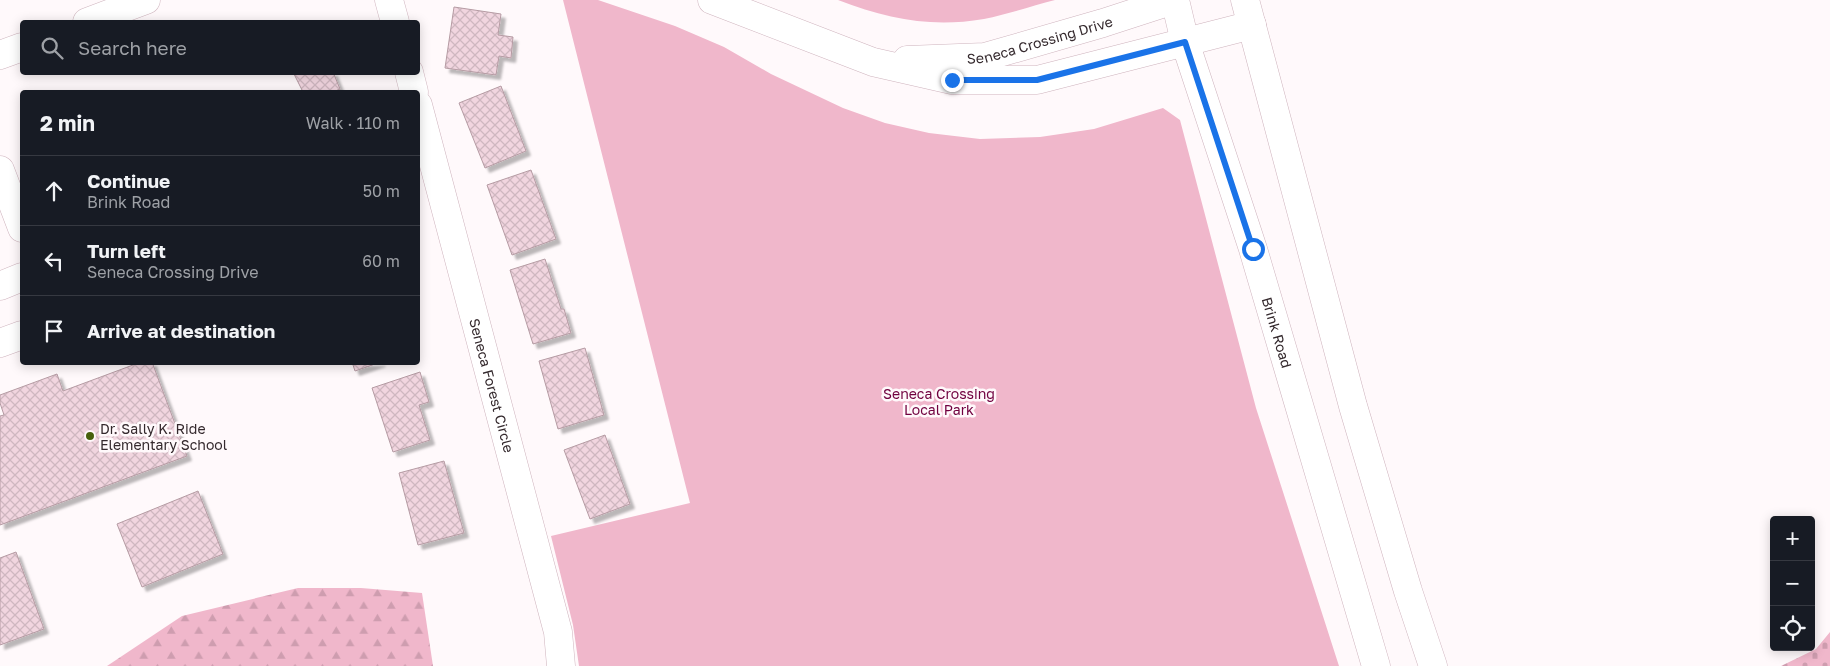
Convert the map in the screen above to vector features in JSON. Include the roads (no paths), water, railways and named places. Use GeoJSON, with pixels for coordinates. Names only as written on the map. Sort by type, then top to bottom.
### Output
{"type":"FeatureCollection","features":[{"type":"Feature","properties":{"kind":"street"},"geometry":{"type":"LineString","coordinates":[[92,20],[146,0]]}},
{"type":"Feature","properties":{"kind":"street"},"geometry":{"type":"LineString","coordinates":[[389,0],[394,20]]}},
{"type":"Feature","properties":{"kind":"street","name":"Seneca Crossing Drive"},"geometry":{"type":"LineString","coordinates":[[712,0],[873,62],[952,80],[1037,80],[1185,42],[1249,12]]}},
{"type":"Feature","properties":{"kind":"street","name":"Seneca Crossing Drive"},"geometry":{"type":"LineString","coordinates":[[873,62],[985,57],[1103,23],[1174,0]]}},
{"type":"Feature","properties":{"kind":"street","name":"Brink Road"},"geometry":{"type":"LineString","coordinates":[[1174,0],[1185,42],[1253,249],[1376,666]]}},
{"type":"Feature","properties":{"kind":"street"},"geometry":{"type":"LineString","coordinates":[[1249,12],[1352,406],[1408,591],[1433,666]]}},
{"type":"Feature","properties":{"kind":"street"},"geometry":{"type":"LineString","coordinates":[[0,55],[20,48]]}},
{"type":"Feature","properties":{"kind":"street"},"geometry":{"type":"LineString","coordinates":[[410,75],[414,90]]}},
{"type":"Feature","properties":{"kind":"street","name":"Seneca Forest Circle"},"geometry":{"type":"LineString","coordinates":[[420,113],[558,632],[561,666]]}},
{"type":"Feature","properties":{"kind":"street"},"geometry":{"type":"LineString","coordinates":[[0,170],[20,223]]}},
{"type":"Feature","properties":{"kind":"street"},"geometry":{"type":"LineString","coordinates":[[0,286],[20,278]]}},
{"type":"Feature","properties":{"kind":"street"},"geometry":{"type":"LineString","coordinates":[[0,343],[20,336]]}},
{"type":"Feature","properties":{"kind":"place","name":"Dr. Sally K. Ride Elementary School"},"geometry":{"type":"Point","coordinates":[90,436]}},
{"type":"Feature","properties":{"kind":"park label","name":"Seneca Crossing Local Park"},"geometry":{"type":"Point","coordinates":[939,402]}}]}
